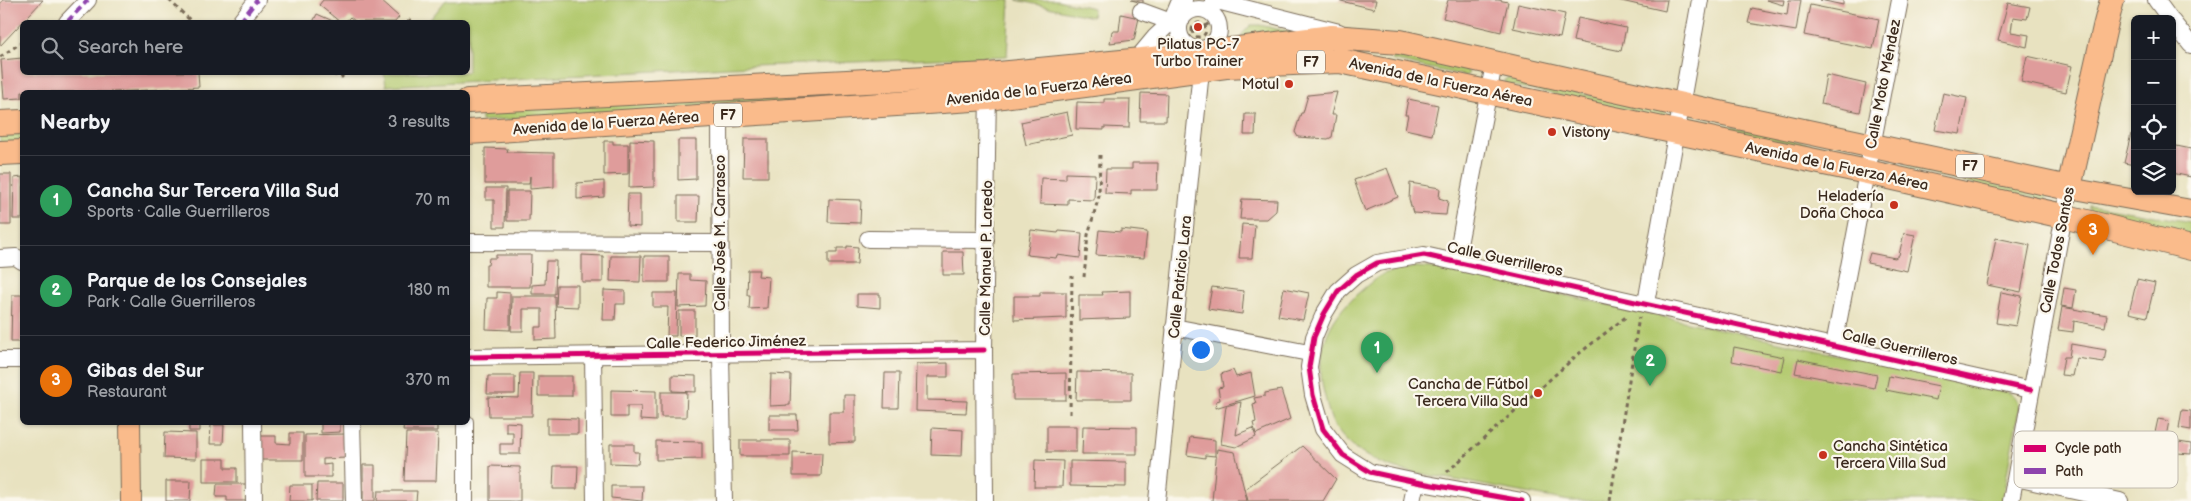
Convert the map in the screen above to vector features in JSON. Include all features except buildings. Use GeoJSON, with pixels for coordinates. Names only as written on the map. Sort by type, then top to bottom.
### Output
{"type":"FeatureCollection","features":[{"type":"Feature","properties":{"kind":"highway","name":"Calle Todos Santos"},"geometry":{"type":"LineString","coordinates":[[2069,188],[2112,0]]}},
{"type":"Feature","properties":{"kind":"highway","name":"Avenida de la Fuerza Aérea"},"geometry":{"type":"LineString","coordinates":[[1226,58],[1332,37],[1400,42],[2069,188]]}},
{"type":"Feature","properties":{"kind":"highway","name":"Avenida de la Fuerza Aérea"},"geometry":{"type":"LineString","coordinates":[[470,132],[720,116],[988,86],[1192,58]]}},
{"type":"Feature","properties":{"kind":"highway","name":"Avenida de la Fuerza Aérea"},"geometry":{"type":"LineString","coordinates":[[470,102],[988,86],[1135,61],[1192,58],[1340,61],[1867,172],[2063,216],[2191,248]]}},
{"type":"Feature","properties":{"kind":"highway"},"geometry":{"type":"LineString","coordinates":[[0,123],[20,122]]}},
{"type":"Feature","properties":{"kind":"highway"},"geometry":{"type":"LineString","coordinates":[[0,153],[20,152]]}},
{"type":"Feature","properties":{"kind":"main road","name":"Avenida de la Fuerza Aérea"},"geometry":{"type":"LineString","coordinates":[[2069,188],[2191,210]]}},
{"type":"Feature","properties":{"kind":"main road"},"geometry":{"type":"LineString","coordinates":[[130,425],[131,501]]}},
{"type":"Feature","properties":{"kind":"street"},"geometry":{"type":"LineString","coordinates":[[69,20],[88,0]]}},
{"type":"Feature","properties":{"kind":"street"},"geometry":{"type":"LineString","coordinates":[[242,20],[257,0]]}},
{"type":"Feature","properties":{"kind":"street"},"geometry":{"type":"LineString","coordinates":[[1135,61],[1171,22],[1179,3],[1184,0]]}},
{"type":"Feature","properties":{"kind":"street"},"geometry":{"type":"LineString","coordinates":[[1213,0],[1366,38]]}},
{"type":"Feature","properties":{"kind":"street"},"geometry":{"type":"LineString","coordinates":[[1642,305],[1678,132],[1700,0]]}},
{"type":"Feature","properties":{"kind":"street","name":"Calle Moto Méndez"},"geometry":{"type":"LineString","coordinates":[[1834,345],[1900,0]]}},
{"type":"Feature","properties":{"kind":"street"},"geometry":{"type":"LineString","coordinates":[[2156,0],[2167,15]]}},
{"type":"Feature","properties":{"kind":"street"},"geometry":{"type":"LineString","coordinates":[[1226,58],[1229,4]]}},
{"type":"Feature","properties":{"kind":"street"},"geometry":{"type":"LineString","coordinates":[[1141,11],[1171,22]]}},
{"type":"Feature","properties":{"kind":"street"},"geometry":{"type":"LineString","coordinates":[[1171,22],[1173,40],[1192,58]]}},
{"type":"Feature","properties":{"kind":"street"},"geometry":{"type":"LineString","coordinates":[[2176,26],[2191,45]]}},
{"type":"Feature","properties":{"kind":"street","name":"Calle Patricio Lara"},"geometry":{"type":"LineString","coordinates":[[1157,501],[1174,327],[1192,58]]}},
{"type":"Feature","properties":{"kind":"street"},"geometry":{"type":"LineString","coordinates":[[1456,260],[1494,64]]}},
{"type":"Feature","properties":{"kind":"street","name":"Calle Manuel P. Laredo"},"geometry":{"type":"LineString","coordinates":[[985,501],[984,350],[988,86]]}},
{"type":"Feature","properties":{"kind":"street","name":"Calle José M. Carrasco"},"geometry":{"type":"LineString","coordinates":[[720,116],[724,501]]}},
{"type":"Feature","properties":{"kind":"street","name":"Calle Todos Santos"},"geometry":{"type":"LineString","coordinates":[[2024,431],[2069,188]]}},
{"type":"Feature","properties":{"kind":"street"},"geometry":{"type":"LineString","coordinates":[[868,239],[986,240]]}},
{"type":"Feature","properties":{"kind":"street"},"geometry":{"type":"LineString","coordinates":[[470,242],[720,243]]}},
{"type":"Feature","properties":{"kind":"street","name":"Calle Guerrilleros"},"geometry":{"type":"LineString","coordinates":[[1522,501],[1370,472],[1344,455],[1323,429],[1313,396],[1309,367],[1310,353],[1314,337],[1324,314],[1338,291],[1356,275],[1377,263],[1399,258],[1424,255],[1456,260],[1642,305],[1834,345],[2031,390]]}},
{"type":"Feature","properties":{"kind":"street"},"geometry":{"type":"LineString","coordinates":[[0,258],[16,257],[20,260]]}},
{"type":"Feature","properties":{"kind":"street"},"geometry":{"type":"LineString","coordinates":[[1174,327],[1310,353]]}},
{"type":"Feature","properties":{"kind":"street","name":"Calle Federico Jiménez"},"geometry":{"type":"LineString","coordinates":[[470,357],[984,350]]}},
{"type":"Feature","properties":{"kind":"street"},"geometry":{"type":"LineString","coordinates":[[593,356],[595,501]]}},
{"type":"Feature","properties":{"kind":"street"},"geometry":{"type":"LineString","coordinates":[[0,360],[20,360]]}},
{"type":"Feature","properties":{"kind":"street"},"geometry":{"type":"LineString","coordinates":[[253,425],[254,501]]}},
{"type":"Feature","properties":{"kind":"street"},"geometry":{"type":"LineString","coordinates":[[352,425],[354,501]]}},
{"type":"Feature","properties":{"kind":"street"},"geometry":{"type":"LineString","coordinates":[[465,425],[465,501]]}},
{"type":"Feature","properties":{"kind":"street"},"geometry":{"type":"LineString","coordinates":[[1412,501],[1416,482]]}},
{"type":"Feature","properties":{"kind":"street","name":"Calle Todos Santos"},"geometry":{"type":"LineString","coordinates":[[2012,501],[2014,488]]}},
{"type":"Feature","properties":{"kind":"street"},"geometry":{"type":"LineString","coordinates":[[2061,488],[2120,501]]}},
{"type":"Feature","properties":{"kind":"path"},"geometry":{"type":"LineString","coordinates":[[169,0],[190,20]]}},
{"type":"Feature","properties":{"kind":"path"},"geometry":{"type":"LineString","coordinates":[[410,20],[414,17]]}},
{"type":"Feature","properties":{"kind":"path"},"geometry":{"type":"LineString","coordinates":[[1191,20],[1194,25],[1192,31],[1199,37],[1205,34],[1205,26]]}},
{"type":"Feature","properties":{"kind":"path"},"geometry":{"type":"LineString","coordinates":[[1205,26],[1214,20]]}},
{"type":"Feature","properties":{"kind":"path"},"geometry":{"type":"LineString","coordinates":[[1194,25],[1201,23],[1205,26]]}},
{"type":"Feature","properties":{"kind":"path"},"geometry":{"type":"LineString","coordinates":[[0,57],[20,43]]}},
{"type":"Feature","properties":{"kind":"path"},"geometry":{"type":"LineString","coordinates":[[1084,277],[1088,235],[1099,196],[1100,155]]}},
{"type":"Feature","properties":{"kind":"path"},"geometry":{"type":"LineString","coordinates":[[1070,414],[1072,276]]}},
{"type":"Feature","properties":{"kind":"path"},"geometry":{"type":"LineString","coordinates":[[1439,486],[1441,477],[1576,356],[1642,305]]}},
{"type":"Feature","properties":{"kind":"path"},"geometry":{"type":"LineString","coordinates":[[1610,501],[1642,305]]}},
{"type":"Feature","properties":{"kind":"green space"},"geometry":{"type":"Polygon","coordinates":[[[446,0],[1010,0],[1007,56],[728,67],[386,86],[384,75],[470,75],[470,20],[430,20],[446,0]]]}},
{"type":"Feature","properties":{"kind":"green space"},"geometry":{"type":"Polygon","coordinates":[[[1017,0],[1057,0],[1093,8],[1092,17],[1017,0]]]}},
{"type":"Feature","properties":{"kind":"green space"},"geometry":{"type":"Polygon","coordinates":[[[1251,25],[1260,25],[1302,35],[1243,39],[1242,34],[1251,25]]]}},
{"type":"Feature","properties":{"kind":"green space"},"geometry":{"type":"Polygon","coordinates":[[[1396,54],[1466,69],[1469,73],[1466,76],[1392,60],[1392,56],[1396,54]]]}},
{"type":"Feature","properties":{"kind":"green space"},"geometry":{"type":"Polygon","coordinates":[[[1508,78],[1665,111],[1669,115],[1664,118],[1505,84],[1504,80],[1508,78]]]}},
{"type":"Feature","properties":{"kind":"green space"},"geometry":{"type":"Polygon","coordinates":[[[957,83],[958,93],[481,121],[481,109],[957,83]]]}},
{"type":"Feature","properties":{"kind":"green space"},"geometry":{"type":"Polygon","coordinates":[[[1692,118],[1855,154],[1851,157],[1693,124],[1691,122],[1692,118]]]}},
{"type":"Feature","properties":{"kind":"green space"},"geometry":{"type":"Polygon","coordinates":[[[20,129],[20,142],[0,144],[0,130],[20,129]]]}},
{"type":"Feature","properties":{"kind":"green space"},"geometry":{"type":"Polygon","coordinates":[[[1888,160],[2048,195],[2048,197],[2044,200],[1887,165],[1888,160]]]}},
{"type":"Feature","properties":{"kind":"green space"},"geometry":{"type":"Polygon","coordinates":[[[2089,205],[2191,222],[2191,236],[2089,210],[2089,205]]]}},
{"type":"Feature","properties":{"kind":"green space"},"geometry":{"type":"Polygon","coordinates":[[[1416,267],[1445,269],[2007,392],[2016,399],[2019,409],[2002,501],[1570,501],[1387,466],[1356,449],[1335,427],[1331,420],[1322,385],[1321,369],[1325,340],[1339,314],[1349,302],[1377,277],[1416,267]]]}},
{"type":"Feature","properties":{"kind":"marked path"},"geometry":{"type":"LineString","coordinates":[[69,20],[88,0]]}},
{"type":"Feature","properties":{"kind":"marked path"},"geometry":{"type":"LineString","coordinates":[[242,20],[257,0]]}},
{"type":"Feature","properties":{"kind":"cycle path"},"geometry":{"type":"LineString","coordinates":[[1522,501],[1370,472],[1343,455],[1323,429],[1313,395],[1309,367],[1314,337],[1324,314],[1338,291],[1356,275],[1377,263],[1424,255],[2031,390]]}},
{"type":"Feature","properties":{"kind":"cycle path"},"geometry":{"type":"LineString","coordinates":[[470,357],[984,350]]}},
{"type":"Feature","properties":{"kind":"place","name":"Pilatus PC-7 Turbo Trainer"},"geometry":{"type":"Point","coordinates":[1198,27]}},
{"type":"Feature","properties":{"kind":"place","name":"Motul"},"geometry":{"type":"Point","coordinates":[1289,84]}},
{"type":"Feature","properties":{"kind":"place","name":"Vistony"},"geometry":{"type":"Point","coordinates":[1552,132]}},
{"type":"Feature","properties":{"kind":"place","name":"Heladería Doña Choca"},"geometry":{"type":"Point","coordinates":[1894,205]}},
{"type":"Feature","properties":{"kind":"place","name":"Gibas del Sur"},"geometry":{"type":"Point","coordinates":[2093,255]}},
{"type":"Feature","properties":{"kind":"place","name":"Cancha Sur Tercera Villa Sud"},"geometry":{"type":"Point","coordinates":[1377,373]}},
{"type":"Feature","properties":{"kind":"place","name":"Parque de los Consejales"},"geometry":{"type":"Point","coordinates":[1650,386]}},
{"type":"Feature","properties":{"kind":"place","name":"Cancha de Fútbol Tercera Villa Sud"},"geometry":{"type":"Point","coordinates":[1538,393]}},
{"type":"Feature","properties":{"kind":"place","name":"Cancha Sintética Tercera Villa Sud"},"geometry":{"type":"Point","coordinates":[1823,455]}}]}
